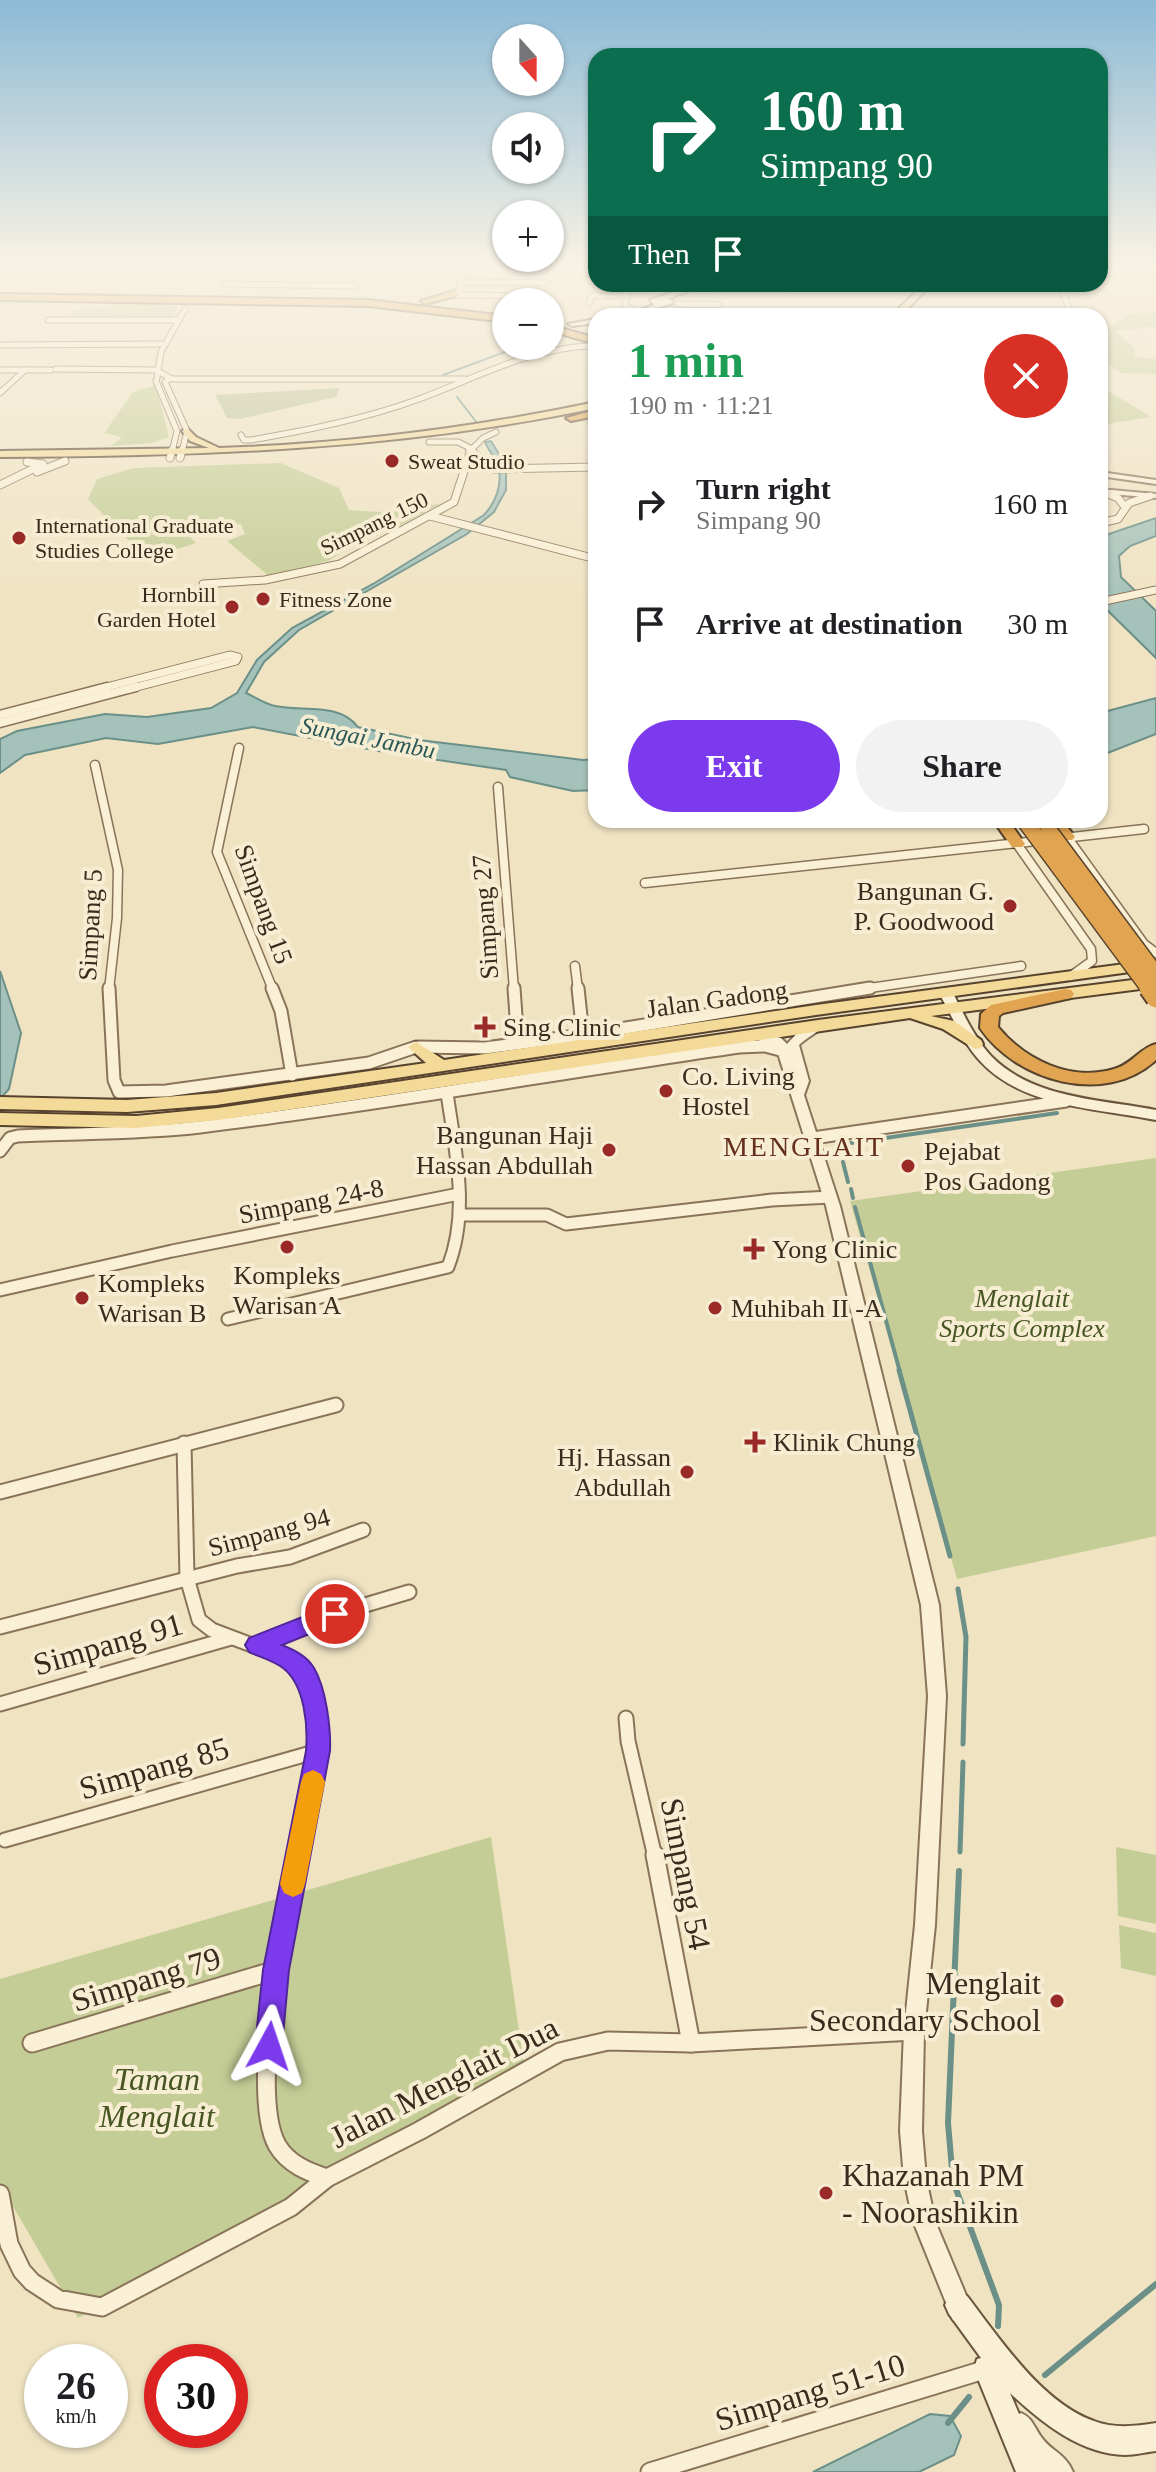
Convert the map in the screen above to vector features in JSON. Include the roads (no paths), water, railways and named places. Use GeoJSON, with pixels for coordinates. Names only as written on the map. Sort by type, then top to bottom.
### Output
{"type":"FeatureCollection","features":[{"type":"Feature","properties":{"kind":"highway"},"geometry":{"type":"LineString","coordinates":[[571,418],[588,415]]}},
{"type":"Feature","properties":{"kind":"highway"},"geometry":{"type":"LineString","coordinates":[[1006,828],[1017,844]]}},
{"type":"Feature","properties":{"kind":"highway"},"geometry":{"type":"LineString","coordinates":[[1030,828],[1156,998]]}},
{"type":"Feature","properties":{"kind":"highway"},"geometry":{"type":"LineString","coordinates":[[1047,828],[1156,974]]}},
{"type":"Feature","properties":{"kind":"highway"},"geometry":{"type":"LineString","coordinates":[[1060,828],[1067,837]]}},
{"type":"Feature","properties":{"kind":"highway"},"geometry":{"type":"LineString","coordinates":[[1127,960],[1156,1017]]}},
{"type":"Feature","properties":{"kind":"highway"},"geometry":{"type":"LineString","coordinates":[[1065,994],[997,1009],[990,1014],[989,1028],[1001,1045],[1021,1060],[1048,1071],[1081,1077],[1108,1076],[1130,1070],[1156,1050]]}},
{"type":"Feature","properties":{"kind":"main road"},"geometry":{"type":"LineString","coordinates":[[176,456],[294,448],[472,429],[588,407]]}},
{"type":"Feature","properties":{"kind":"main road"},"geometry":{"type":"LineString","coordinates":[[0,459],[291,455],[429,442],[571,418]]}},
{"type":"Feature","properties":{"kind":"main road"},"geometry":{"type":"LineString","coordinates":[[187,431],[200,442],[222,448],[294,448]]}},
{"type":"Feature","properties":{"kind":"main road"},"geometry":{"type":"LineString","coordinates":[[0,459],[27,462],[115,456],[156,449],[176,440]]}},
{"type":"Feature","properties":{"kind":"main road"},"geometry":{"type":"LineString","coordinates":[[0,459],[49,454],[115,456]]}},
{"type":"Feature","properties":{"kind":"main road","name":"Jalan Gadong"},"geometry":{"type":"LineString","coordinates":[[0,1103],[127,1106],[412,1078],[459,1078],[755,1020],[818,1025],[901,1014],[950,1000],[1071,976],[1156,965]]}},
{"type":"Feature","properties":{"kind":"main road","name":"Jalan Gadong"},"geometry":{"type":"LineString","coordinates":[[0,1119],[175,1119],[412,1078],[441,1066],[799,1013],[1065,994],[1156,982]]}},
{"type":"Feature","properties":{"kind":"main road"},"geometry":{"type":"LineString","coordinates":[[787,1000],[799,1013]]}},
{"type":"Feature","properties":{"kind":"main road"},"geometry":{"type":"LineString","coordinates":[[950,1000],[975,1044],[1000,1073],[1016,1082],[1052,1094],[1156,1115]]}},
{"type":"Feature","properties":{"kind":"main road"},"geometry":{"type":"LineString","coordinates":[[901,1014],[948,1025],[975,1044]]}},
{"type":"Feature","properties":{"kind":"main road"},"geometry":{"type":"LineString","coordinates":[[441,1066],[416,1047],[412,1078],[447,1093],[459,1078]]}},
{"type":"Feature","properties":{"kind":"main road"},"geometry":{"type":"LineString","coordinates":[[958,2305],[1012,2378],[1046,2409],[1101,2437],[1137,2443],[1156,2437]]}},
{"type":"Feature","properties":{"kind":"main road"},"geometry":{"type":"LineString","coordinates":[[987,2369],[1030,2472]]}},
{"type":"Feature","properties":{"kind":"street"},"geometry":{"type":"LineString","coordinates":[[163,381],[180,380]]}},
{"type":"Feature","properties":{"kind":"street"},"geometry":{"type":"LineString","coordinates":[[419,380],[425,383],[419,392]]}},
{"type":"Feature","properties":{"kind":"street"},"geometry":{"type":"LineString","coordinates":[[448,380],[337,417],[241,435],[244,440],[251,440],[341,423],[397,407],[469,380]]}},
{"type":"Feature","properties":{"kind":"street"},"geometry":{"type":"LineString","coordinates":[[163,381],[187,431],[176,456]]}},
{"type":"Feature","properties":{"kind":"street"},"geometry":{"type":"LineString","coordinates":[[163,381],[176,427],[176,456]]}},
{"type":"Feature","properties":{"kind":"street"},"geometry":{"type":"LineString","coordinates":[[469,448],[478,439],[496,432]]}},
{"type":"Feature","properties":{"kind":"street"},"geometry":{"type":"LineString","coordinates":[[429,442],[458,442],[469,448],[482,462]]}},
{"type":"Feature","properties":{"kind":"street","name":"Simpang 150"},"geometry":{"type":"LineString","coordinates":[[203,584],[265,580],[326,568],[430,516],[457,498],[469,448]]}},
{"type":"Feature","properties":{"kind":"street"},"geometry":{"type":"LineString","coordinates":[[467,460],[497,469],[588,467]]}},
{"type":"Feature","properties":{"kind":"street"},"geometry":{"type":"LineString","coordinates":[[0,485],[65,461]]}},
{"type":"Feature","properties":{"kind":"street"},"geometry":{"type":"LineString","coordinates":[[14,479],[43,464],[27,462]]}},
{"type":"Feature","properties":{"kind":"street"},"geometry":{"type":"LineString","coordinates":[[1108,475],[1156,484]]}},
{"type":"Feature","properties":{"kind":"street"},"geometry":{"type":"LineString","coordinates":[[1108,491],[1154,495]]}},
{"type":"Feature","properties":{"kind":"street"},"geometry":{"type":"LineString","coordinates":[[1108,494],[1118,498],[1125,507]]}},
{"type":"Feature","properties":{"kind":"street"},"geometry":{"type":"LineString","coordinates":[[1108,521],[1123,515],[1125,507],[1134,500],[1154,495]]}},
{"type":"Feature","properties":{"kind":"street"},"geometry":{"type":"LineString","coordinates":[[430,516],[588,557]]}},
{"type":"Feature","properties":{"kind":"street"},"geometry":{"type":"LineString","coordinates":[[1108,600],[1152,590]]}},
{"type":"Feature","properties":{"kind":"street"},"geometry":{"type":"LineString","coordinates":[[0,715],[230,655],[238,657],[236,661],[0,723]]}},
{"type":"Feature","properties":{"kind":"street","name":"Simpang 15"},"geometry":{"type":"LineString","coordinates":[[239,748],[217,852],[281,1011],[292,1075]]}},
{"type":"Feature","properties":{"kind":"street","name":"Simpang 5"},"geometry":{"type":"LineString","coordinates":[[95,765],[118,870],[117,918],[108,1001],[115,1088],[125,1093],[156,1092],[292,1075]]}},
{"type":"Feature","properties":{"kind":"street","name":"Simpang 27"},"geometry":{"type":"LineString","coordinates":[[498,787],[518,1044]]}},
{"type":"Feature","properties":{"kind":"street"},"geometry":{"type":"LineString","coordinates":[[645,883],[1144,829]]}},
{"type":"Feature","properties":{"kind":"street"},"geometry":{"type":"LineString","coordinates":[[1067,837],[1144,944],[1156,953]]}},
{"type":"Feature","properties":{"kind":"street"},"geometry":{"type":"LineString","coordinates":[[1017,844],[1091,949],[1092,961],[1071,976]]}},
{"type":"Feature","properties":{"kind":"street"},"geometry":{"type":"LineString","coordinates":[[575,966],[583,1035]]}},
{"type":"Feature","properties":{"kind":"street"},"geometry":{"type":"LineString","coordinates":[[292,1075],[369,1063],[416,1047],[473,1048],[755,1020],[787,1000],[1021,966]]}},
{"type":"Feature","properties":{"kind":"street"},"geometry":{"type":"LineString","coordinates":[[755,1020],[784,1051],[831,1197],[930,1605],[937,1696],[925,1925],[914,2031],[911,2131],[915,2178],[924,2221],[958,2305],[987,2369],[1047,2472]]}},
{"type":"Feature","properties":{"kind":"street"},"geometry":{"type":"LineString","coordinates":[[799,1093],[803,1081],[793,1044],[818,1025]]}},
{"type":"Feature","properties":{"kind":"street"},"geometry":{"type":"LineString","coordinates":[[0,1151],[10,1138],[18,1136],[173,1130],[447,1093],[739,1047],[772,1046],[784,1051]]}},
{"type":"Feature","properties":{"kind":"street"},"geometry":{"type":"LineString","coordinates":[[228,1319],[448,1267],[461,1215],[447,1093]]}},
{"type":"Feature","properties":{"kind":"street"},"geometry":{"type":"LineString","coordinates":[[813,1138],[1027,1104],[1082,1100]]}},
{"type":"Feature","properties":{"kind":"street","name":"Simpang 24-8"},"geometry":{"type":"LineString","coordinates":[[0,1290],[172,1251],[459,1194]]}},
{"type":"Feature","properties":{"kind":"street"},"geometry":{"type":"LineString","coordinates":[[461,1215],[547,1215],[566,1224],[772,1200],[831,1197]]}},
{"type":"Feature","properties":{"kind":"street"},"geometry":{"type":"LineString","coordinates":[[0,1492],[336,1405]]}},
{"type":"Feature","properties":{"kind":"street","name":"Jalan Menglait Dua"},"geometry":{"type":"LineString","coordinates":[[184,1443],[187,1578],[199,1620],[212,1630],[289,1659],[304,1673],[320,1729],[276,1970],[268,2063],[272,2134],[284,2156],[299,2169],[327,2178],[419,2131],[560,2052],[608,2041],[691,2043],[914,2031]]}},
{"type":"Feature","properties":{"kind":"street","name":"Simpang 94"},"geometry":{"type":"LineString","coordinates":[[0,1627],[187,1578],[290,1557],[363,1530]]}},
{"type":"Feature","properties":{"kind":"street"},"geometry":{"type":"LineString","coordinates":[[257,1645],[335,1614],[409,1592]]}},
{"type":"Feature","properties":{"kind":"street","name":"Simpang 91"},"geometry":{"type":"LineString","coordinates":[[0,1704],[231,1638]]}},
{"type":"Feature","properties":{"kind":"street","name":"Simpang 54"},"geometry":{"type":"LineString","coordinates":[[626,1718],[628,1741],[649,1825],[691,2043]]}},
{"type":"Feature","properties":{"kind":"street","name":"Simpang 85"},"geometry":{"type":"LineString","coordinates":[[5,1840],[318,1751]]}},
{"type":"Feature","properties":{"kind":"street","name":"Simpang 79"},"geometry":{"type":"LineString","coordinates":[[32,2043],[276,1970]]}},
{"type":"Feature","properties":{"kind":"street"},"geometry":{"type":"LineString","coordinates":[[0,2194],[9,2227],[9,2247],[31,2282],[81,2308],[102,2307],[291,2207],[327,2178]]}},
{"type":"Feature","properties":{"kind":"street","name":"Simpang 51-10"},"geometry":{"type":"LineString","coordinates":[[650,2472],[987,2369]]}},
{"type":"Feature","properties":{"kind":"street"},"geometry":{"type":"LineString","coordinates":[[1031,2441],[1061,2472]]}},
{"type":"Feature","properties":{"kind":"water","name":"Sungai Jambu"},"geometry":{"type":"Polygon","coordinates":[[[491,441],[506,466],[506,490],[494,512],[467,534],[299,630],[264,662],[246,693],[271,705],[331,711],[350,719],[358,727],[419,740],[588,760],[588,790],[573,791],[510,777],[506,770],[384,752],[253,727],[158,744],[106,738],[25,755],[0,773],[0,739],[17,731],[105,714],[147,717],[211,708],[237,693],[257,660],[292,628],[373,584],[484,515],[495,499],[500,479],[497,463],[485,442],[491,441]]]}},
{"type":"Feature","properties":{"kind":"water"},"geometry":{"type":"Polygon","coordinates":[[[1156,518],[1156,536],[1130,546],[1119,556],[1121,577],[1156,611],[1156,658],[1108,611],[1108,534],[1156,518]]]}},
{"type":"Feature","properties":{"kind":"water"},"geometry":{"type":"Polygon","coordinates":[[[1156,698],[1156,734],[1108,753],[1108,711],[1156,698]]]}},
{"type":"Feature","properties":{"kind":"water"},"geometry":{"type":"Polygon","coordinates":[[[0,971],[21,1033],[9,1089],[0,1099],[0,971]]]}},
{"type":"Feature","properties":{"kind":"water"},"geometry":{"type":"Polygon","coordinates":[[[930,2414],[950,2416],[961,2436],[954,2455],[919,2472],[813,2472],[930,2414]]]}},
{"type":"Feature","properties":{"kind":"waterway"},"geometry":{"type":"LineString","coordinates":[[457,397],[477,423]]}},
{"type":"Feature","properties":{"kind":"waterway"},"geometry":{"type":"LineString","coordinates":[[840,1154],[844,1144],[1057,1113]]}},
{"type":"Feature","properties":{"kind":"waterway"},"geometry":{"type":"LineString","coordinates":[[843,1162],[848,1182]]}},
{"type":"Feature","properties":{"kind":"waterway"},"geometry":{"type":"LineString","coordinates":[[851,1189],[853,1198]]}},
{"type":"Feature","properties":{"kind":"waterway"},"geometry":{"type":"LineString","coordinates":[[855,1207],[900,1372]]}},
{"type":"Feature","properties":{"kind":"waterway"},"geometry":{"type":"LineString","coordinates":[[899,1370],[950,1556]]}},
{"type":"Feature","properties":{"kind":"waterway"},"geometry":{"type":"LineString","coordinates":[[958,1589],[966,1637],[963,1744]]}},
{"type":"Feature","properties":{"kind":"waterway"},"geometry":{"type":"LineString","coordinates":[[960,1852],[963,1762]]}},
{"type":"Feature","properties":{"kind":"waterway"},"geometry":{"type":"LineString","coordinates":[[959,1871],[948,2123],[953,2181],[999,2305],[998,2326]]}},
{"type":"Feature","properties":{"kind":"waterway"},"geometry":{"type":"LineString","coordinates":[[1045,2375],[1156,2284]]}},
{"type":"Feature","properties":{"kind":"waterway"},"geometry":{"type":"LineString","coordinates":[[948,2423],[969,2397]]}},
{"type":"Feature","properties":{"kind":"place","name":"Sweat Studio"},"geometry":{"type":"Point","coordinates":[392,461]}},
{"type":"Feature","properties":{"kind":"place","name":"International Graduate Studies College"},"geometry":{"type":"Point","coordinates":[19,538]}},
{"type":"Feature","properties":{"kind":"place","name":"Fitness Zone"},"geometry":{"type":"Point","coordinates":[263,599]}},
{"type":"Feature","properties":{"kind":"place","name":"Hornbill Garden Hotel"},"geometry":{"type":"Point","coordinates":[232,607]}},
{"type":"Feature","properties":{"kind":"place","name":"Bangunan G. P. Goodwood"},"geometry":{"type":"Point","coordinates":[1010,906]}},
{"type":"Feature","properties":{"kind":"place","name":"Sing Clinic"},"geometry":{"type":"Point","coordinates":[485,1027]}},
{"type":"Feature","properties":{"kind":"place","name":"Co. Living Hostel"},"geometry":{"type":"Point","coordinates":[666,1091]}},
{"type":"Feature","properties":{"kind":"place","name":"Bangunan Haji Hassan Abdullah"},"geometry":{"type":"Point","coordinates":[609,1150]}},
{"type":"Feature","properties":{"kind":"place","name":"Pejabat Pos Gadong"},"geometry":{"type":"Point","coordinates":[908,1166]}},
{"type":"Feature","properties":{"kind":"place","name":"Kompleks Warisan A"},"geometry":{"type":"Point","coordinates":[287,1247]}},
{"type":"Feature","properties":{"kind":"place","name":"Yong Clinic"},"geometry":{"type":"Point","coordinates":[754,1249]}},
{"type":"Feature","properties":{"kind":"place","name":"Kompleks Warisan B"},"geometry":{"type":"Point","coordinates":[82,1298]}},
{"type":"Feature","properties":{"kind":"place","name":"Muhibah II -A"},"geometry":{"type":"Point","coordinates":[715,1308]}},
{"type":"Feature","properties":{"kind":"place","name":"Klinik Chung"},"geometry":{"type":"Point","coordinates":[755,1442]}},
{"type":"Feature","properties":{"kind":"place","name":"Hj. Hassan Abdullah"},"geometry":{"type":"Point","coordinates":[687,1472]}},
{"type":"Feature","properties":{"kind":"place","name":"Menglait Secondary School"},"geometry":{"type":"Point","coordinates":[1057,2001]}},
{"type":"Feature","properties":{"kind":"place","name":"Khazanah PM - Noorashikin"},"geometry":{"type":"Point","coordinates":[826,2193]}},
{"type":"Feature","properties":{"kind":"district","name":"MENGLAIT"},"geometry":{"type":"Point","coordinates":[804,1146]}},
{"type":"Feature","properties":{"kind":"park label","name":"Menglait Sports Complex"},"geometry":{"type":"Point","coordinates":[1022,1313]}},
{"type":"Feature","properties":{"kind":"park label","name":"Taman Menglait"},"geometry":{"type":"Point","coordinates":[157,2098]}}]}
